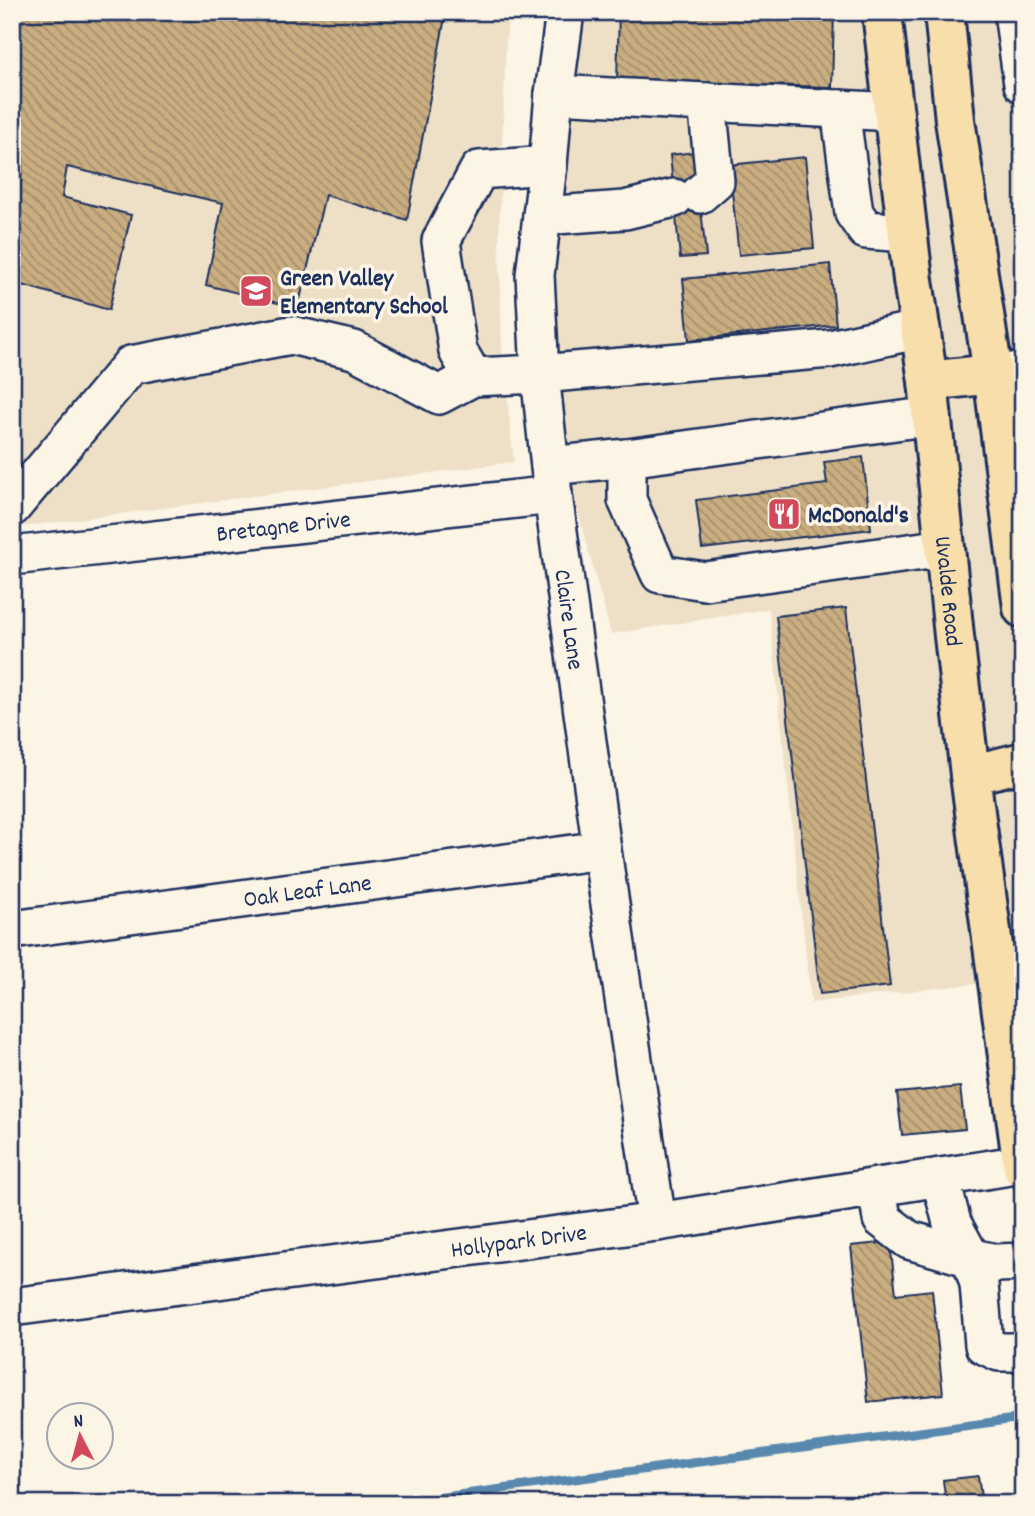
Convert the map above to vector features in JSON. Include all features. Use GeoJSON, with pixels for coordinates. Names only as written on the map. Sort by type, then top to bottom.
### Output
{"type":"FeatureCollection","features":[{"type":"Feature","properties":{"kind":"main road","name":"Uvalde Road"},"geometry":{"type":"LineString","coordinates":[[882,12],[930,398],[970,775],[1023,1166]]}},
{"type":"Feature","properties":{"kind":"main road"},"geometry":{"type":"LineString","coordinates":[[944,12],[955,120],[1008,372],[1023,608]]}},
{"type":"Feature","properties":{"kind":"main road"},"geometry":{"type":"LineString","coordinates":[[930,398],[1008,372]]}},
{"type":"Feature","properties":{"kind":"main road"},"geometry":{"type":"LineString","coordinates":[[970,775],[1023,762]]}},
{"type":"Feature","properties":{"kind":"street","name":"Claire Lane"},"geometry":{"type":"LineString","coordinates":[[565,12],[535,275],[540,374],[602,850],[657,1222]]}},
{"type":"Feature","properties":{"kind":"street"},"geometry":{"type":"LineString","coordinates":[[1013,12],[1023,84]]}},
{"type":"Feature","properties":{"kind":"street"},"geometry":{"type":"LineString","coordinates":[[554,94],[894,112]]}},
{"type":"Feature","properties":{"kind":"street"},"geometry":{"type":"LineString","coordinates":[[542,216],[625,210],[687,196],[715,181],[707,102]]}},
{"type":"Feature","properties":{"kind":"street"},"geometry":{"type":"LineString","coordinates":[[839,109],[854,213],[866,230],[908,233]]}},
{"type":"Feature","properties":{"kind":"street"},"geometry":{"type":"LineString","coordinates":[[473,377],[458,351],[441,241],[478,170],[548,164]]}},
{"type":"Feature","properties":{"kind":"street"},"geometry":{"type":"LineString","coordinates":[[12,507],[131,365],[292,335],[354,350],[439,395],[473,377],[540,374],[830,349],[921,329]]}},
{"type":"Feature","properties":{"kind":"street","name":"Bretagne Drive"},"geometry":{"type":"LineString","coordinates":[[12,556],[552,480],[627,457],[930,398]]}},
{"type":"Feature","properties":{"kind":"street"},"geometry":{"type":"LineString","coordinates":[[627,457],[627,500],[660,574],[705,581],[945,548]]}},
{"type":"Feature","properties":{"kind":"street","name":"Oak Leaf Lane"},"geometry":{"type":"LineString","coordinates":[[12,930],[602,850]]}},
{"type":"Feature","properties":{"kind":"street","name":"Hollypark Drive"},"geometry":{"type":"LineString","coordinates":[[12,1307],[657,1222],[1023,1166]]}},
{"type":"Feature","properties":{"kind":"street"},"geometry":{"type":"LineString","coordinates":[[940,1177],[952,1223],[971,1258],[979,1284],[984,1345],[999,1352],[1023,1352]]}},
{"type":"Feature","properties":{"kind":"street"},"geometry":{"type":"LineString","coordinates":[[877,1187],[882,1219],[909,1240],[971,1258],[997,1263],[1023,1262]]}},
{"type":"Feature","properties":{"kind":"shaded area","name":"Green Valley Elementary School"},"geometry":{"type":"Polygon","coordinates":[[[12,12],[509,12],[499,236],[502,347],[514,462],[12,528],[12,12]]]}},
{"type":"Feature","properties":{"kind":"shaded area"},"geometry":{"type":"Polygon","coordinates":[[[574,12],[1023,12],[1023,978],[811,1003],[769,609],[611,634],[561,450],[547,247],[574,12]]]}},
{"type":"Feature","properties":{"kind":"building"},"geometry":{"type":"Polygon","coordinates":[[[12,12],[446,12],[407,220],[325,195],[298,308],[206,285],[223,203],[67,167],[62,197],[131,215],[109,310],[12,282],[12,187],[20,189],[23,157],[12,155],[12,12]]]}},
{"type":"Feature","properties":{"kind":"building"},"geometry":{"type":"Polygon","coordinates":[[[619,12],[834,12],[832,87],[617,81],[619,12]]]}},
{"type":"Feature","properties":{"kind":"building"},"geometry":{"type":"Polygon","coordinates":[[[695,152],[706,256],[680,258],[670,155],[695,152]]]}},
{"type":"Feature","properties":{"kind":"building"},"geometry":{"type":"Polygon","coordinates":[[[805,157],[814,248],[739,255],[729,165],[805,157]]]}},
{"type":"Feature","properties":{"kind":"building"},"geometry":{"type":"Polygon","coordinates":[[[830,264],[836,325],[689,340],[683,279],[830,264]]]}},
{"type":"Feature","properties":{"kind":"building","name":"McDonald's"},"geometry":{"type":"Polygon","coordinates":[[[863,457],[871,529],[702,549],[696,500],[827,484],[824,462],[863,457]]]}},
{"type":"Feature","properties":{"kind":"building"},"geometry":{"type":"Polygon","coordinates":[[[846,608],[890,986],[820,994],[776,616],[846,608]]]}},
{"type":"Feature","properties":{"kind":"building"},"geometry":{"type":"Polygon","coordinates":[[[960,1087],[965,1129],[902,1135],[897,1093],[960,1087]]]}},
{"type":"Feature","properties":{"kind":"building"},"geometry":{"type":"Polygon","coordinates":[[[890,1242],[896,1294],[932,1290],[943,1394],[868,1402],[851,1246],[890,1242]]]}},
{"type":"Feature","properties":{"kind":"building"},"geometry":{"type":"Polygon","coordinates":[[[978,1476],[982,1504],[946,1504],[943,1480],[978,1476]]]}},
{"type":"Feature","properties":{"kind":"waterway"},"geometry":{"type":"LineString","coordinates":[[392,1504],[1015,1419]]}},
{"type":"Feature","properties":{"kind":"place","name":"Green Valley Elementary School"},"geometry":{"type":"Point","coordinates":[256,291]}},
{"type":"Feature","properties":{"kind":"place","name":"McDonald's"},"geometry":{"type":"Point","coordinates":[784,514]}}]}
